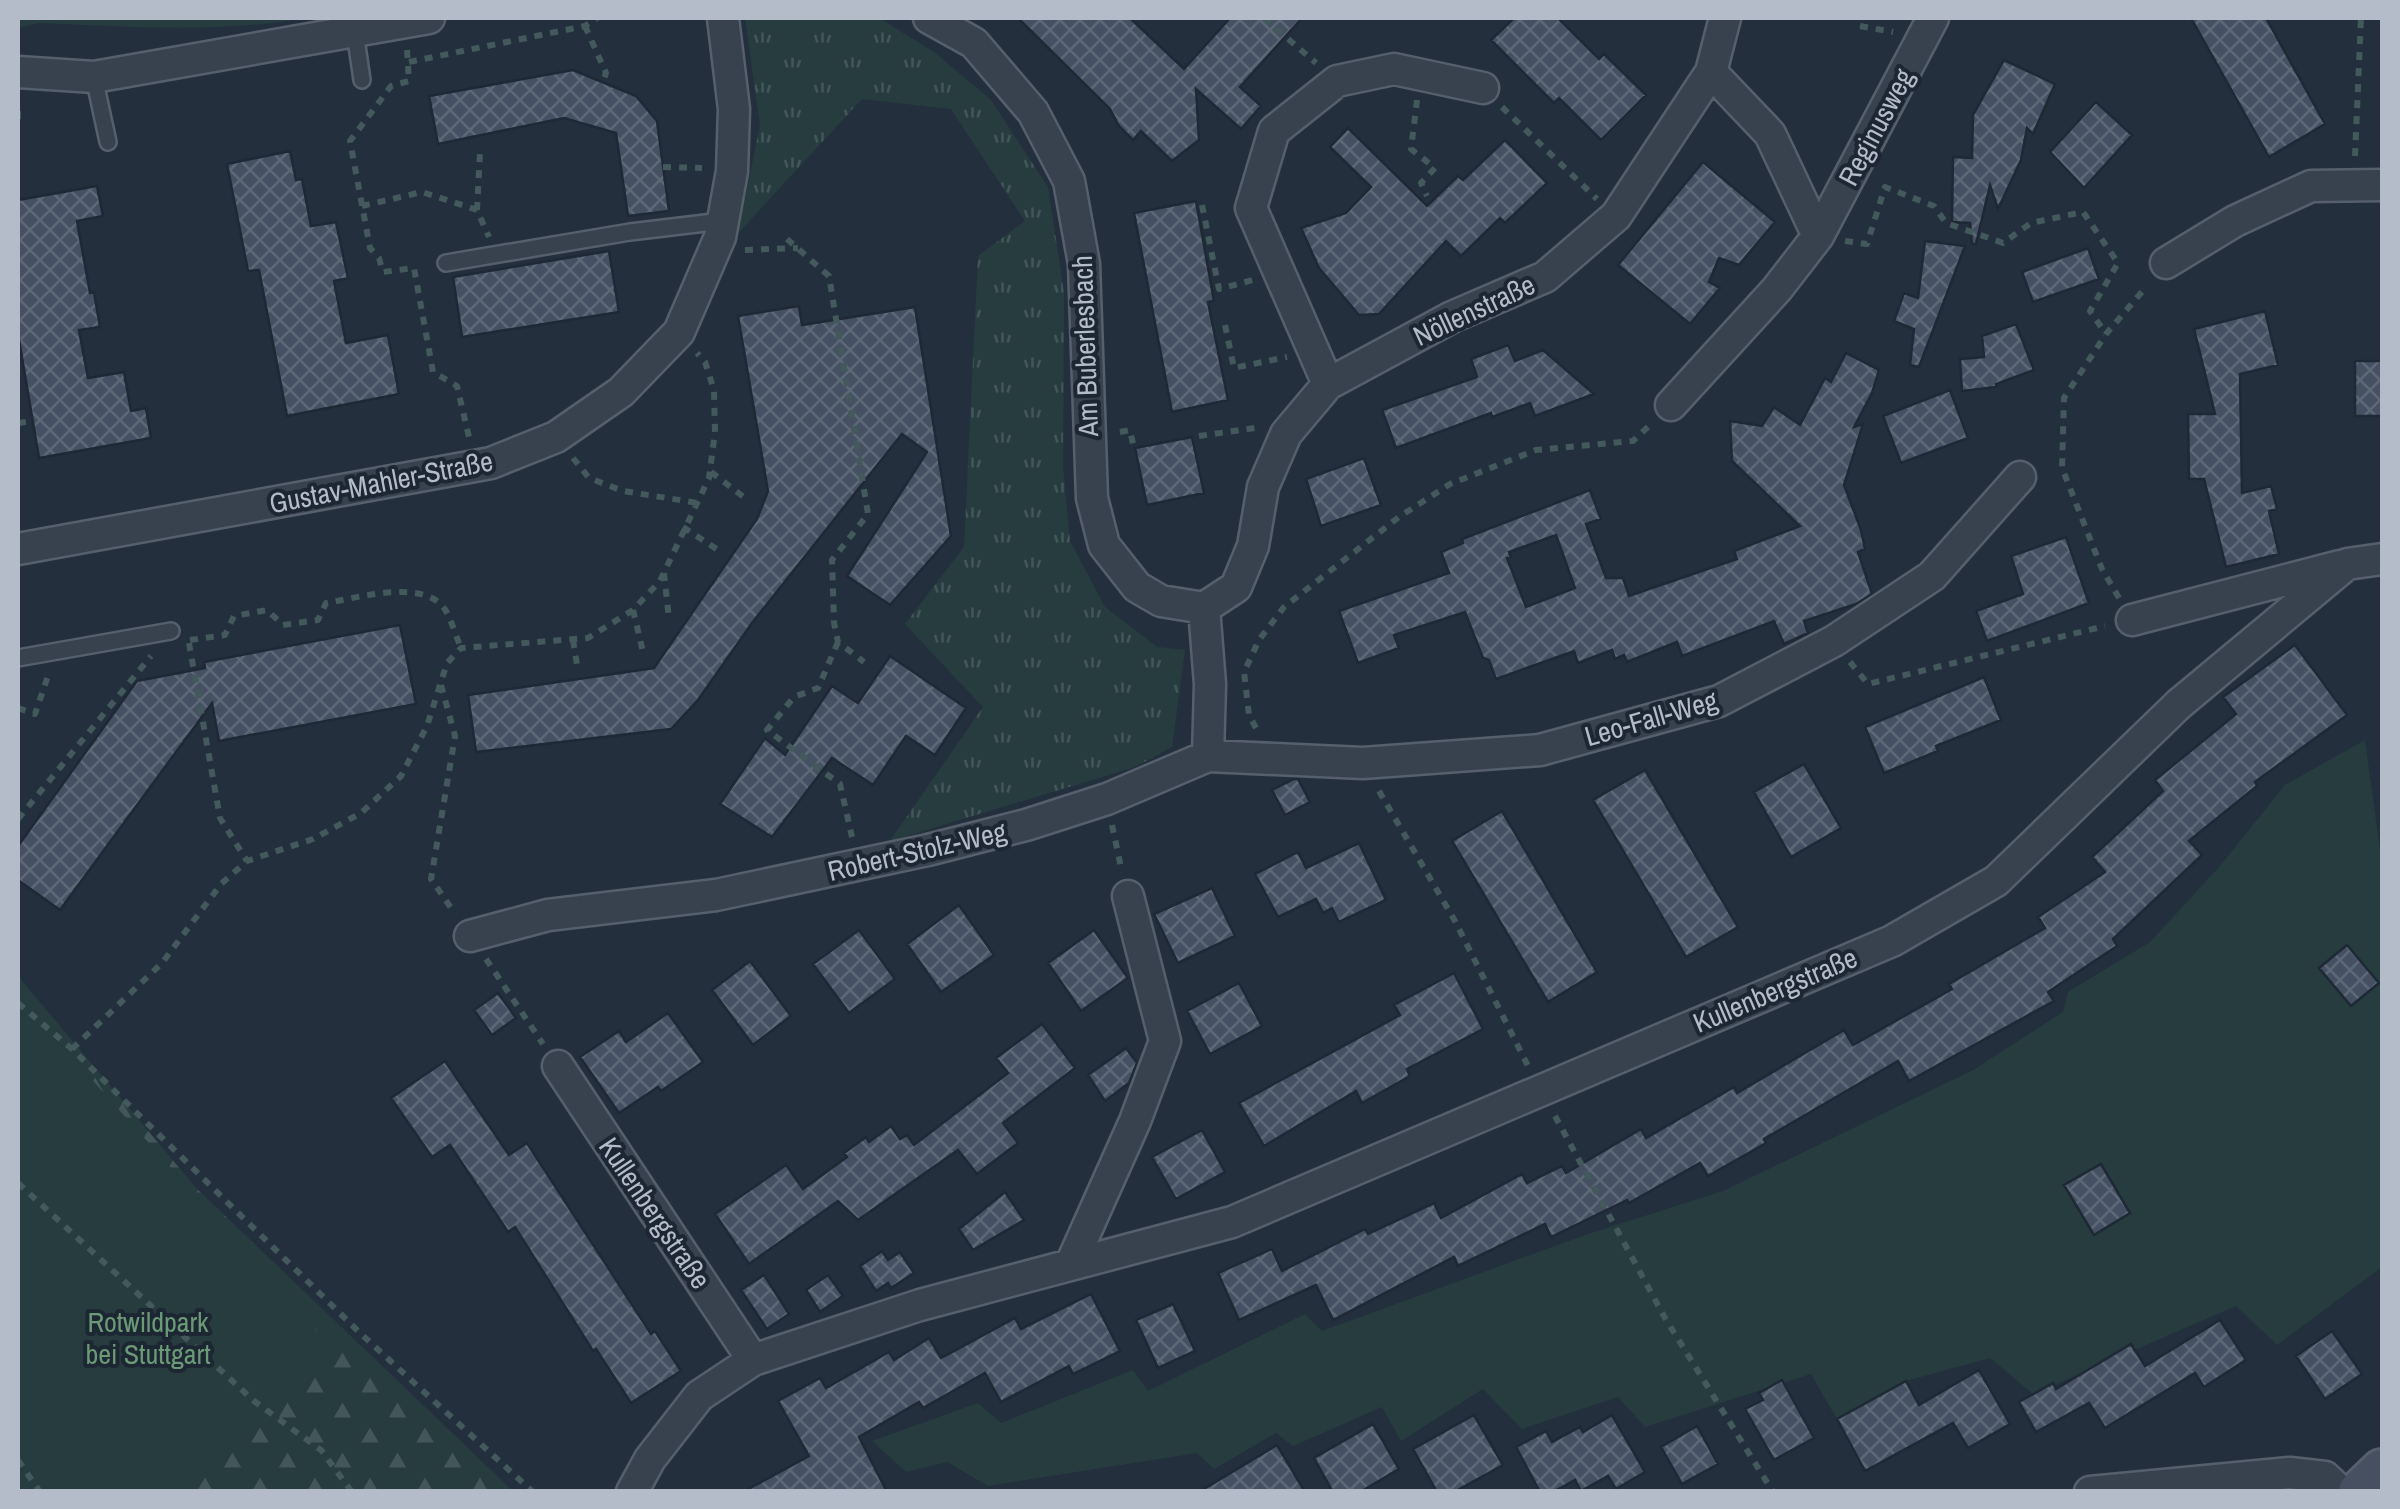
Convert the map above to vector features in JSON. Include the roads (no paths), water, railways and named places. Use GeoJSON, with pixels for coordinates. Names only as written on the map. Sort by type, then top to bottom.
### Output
{"type":"FeatureCollection","features":[{"type":"Feature","properties":{"kind":"street"},"geometry":{"type":"LineString","coordinates":[[18,72],[94,78],[348,27],[429,18]]}},
{"type":"Feature","properties":{"kind":"street","name":"Gustav-Mahler-Straße"},"geometry":{"type":"LineString","coordinates":[[18,549],[476,467],[556,437],[621,392],[680,332],[714,252],[732,171],[734,108],[723,18]]}},
{"type":"Feature","properties":{"kind":"street","name":"Am Buberlesbach"},"geometry":{"type":"LineString","coordinates":[[929,18],[974,42],[998,70],[1033,112],[1069,182],[1084,264],[1092,498],[1104,545],[1137,587],[1161,601],[1204,608]]}},
{"type":"Feature","properties":{"kind":"street","name":"Nöllenstraße"},"geometry":{"type":"LineString","coordinates":[[1204,608],[1236,587],[1253,546],[1263,487],[1286,434],[1328,384],[1452,317],[1546,277],[1616,216],[1710,72],[1725,18]]}},
{"type":"Feature","properties":{"kind":"street","name":"Reginusweg"},"geometry":{"type":"LineString","coordinates":[[1818,236],[1933,18]]}},
{"type":"Feature","properties":{"kind":"street"},"geometry":{"type":"LineString","coordinates":[[1328,384],[1251,208],[1274,131],[1337,81],[1394,69],[1482,88]]}},
{"type":"Feature","properties":{"kind":"street"},"geometry":{"type":"LineString","coordinates":[[1671,405],[1777,289],[1818,236],[1770,134],[1710,72]]}},
{"type":"Feature","properties":{"kind":"street"},"geometry":{"type":"LineString","coordinates":[[2166,263],[2235,220],[2311,186],[2368,185]]}},
{"type":"Feature","properties":{"kind":"street","name":"Leo-Fall-Weg"},"geometry":{"type":"LineString","coordinates":[[1208,756],[1362,763],[1540,750],[1718,700],[1834,642],[1932,576],[2020,477]]}},
{"type":"Feature","properties":{"kind":"street"},"geometry":{"type":"LineString","coordinates":[[2132,620],[2348,564],[2382,559]]}},
{"type":"Feature","properties":{"kind":"street","name":"Kullenbergstraße"},"geometry":{"type":"LineString","coordinates":[[632,1492],[650,1460],[699,1396],[754,1360],[920,1305],[1232,1222],[1892,942],[1996,881],[2179,704],[2348,564]]}},
{"type":"Feature","properties":{"kind":"street"},"geometry":{"type":"LineString","coordinates":[[1204,608],[1210,684],[1208,756]]}},
{"type":"Feature","properties":{"kind":"street","name":"Robert-Stolz-Weg"},"geometry":{"type":"LineString","coordinates":[[470,936],[548,915],[716,896],[1026,825],[1108,799],[1208,756]]}},
{"type":"Feature","properties":{"kind":"street"},"geometry":{"type":"LineString","coordinates":[[1072,1262],[1165,1041],[1128,896]]}},
{"type":"Feature","properties":{"kind":"street","name":"Kullenbergstraße"},"geometry":{"type":"LineString","coordinates":[[558,1066],[754,1360]]}},
{"type":"Feature","properties":{"kind":"street"},"geometry":{"type":"LineString","coordinates":[[2360,1492],[2382,1472]]}},
{"type":"Feature","properties":{"kind":"street"},"geometry":{"type":"LineString","coordinates":[[2090,1492],[2290,1473],[2325,1478],[2341,1492]]}},
{"type":"Feature","properties":{"kind":"lane"},"geometry":{"type":"LineString","coordinates":[[348,27],[362,80]]}},
{"type":"Feature","properties":{"kind":"lane"},"geometry":{"type":"LineString","coordinates":[[94,78],[108,142]]}},
{"type":"Feature","properties":{"kind":"lane"},"geometry":{"type":"LineString","coordinates":[[446,263],[722,221]]}},
{"type":"Feature","properties":{"kind":"lane"},"geometry":{"type":"LineString","coordinates":[[18,658],[171,632]]}},
{"type":"Feature","properties":{"kind":"park label","name":"Rotwildpark bei Stuttgart"},"geometry":{"type":"Point","coordinates":[148,1338]}}]}
